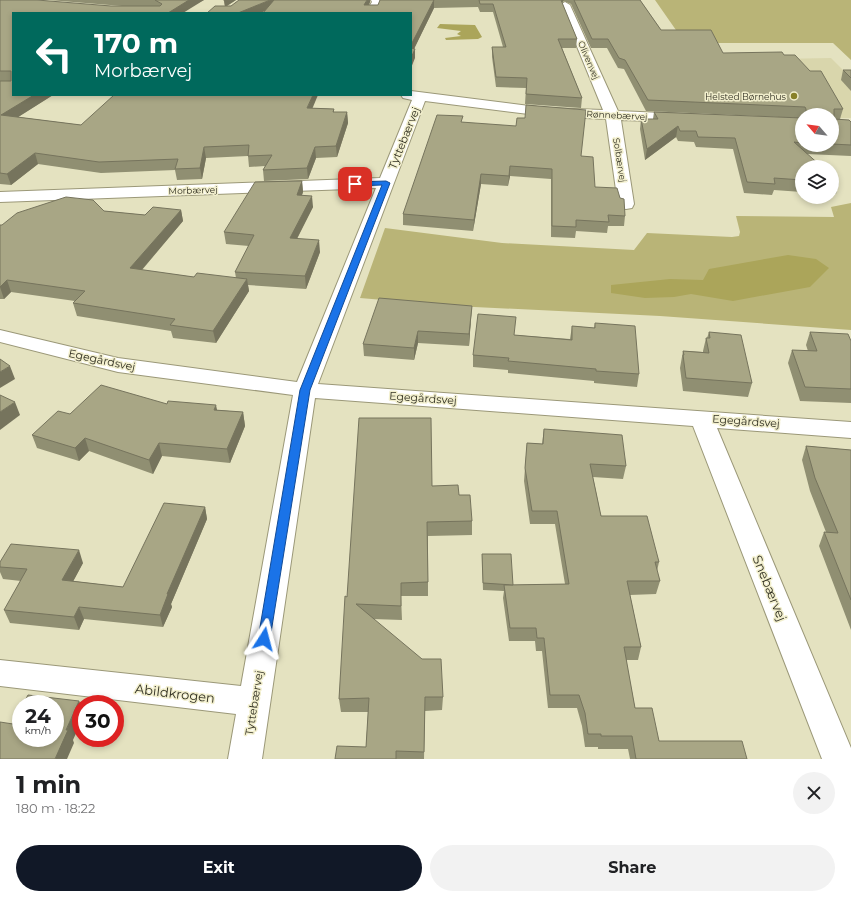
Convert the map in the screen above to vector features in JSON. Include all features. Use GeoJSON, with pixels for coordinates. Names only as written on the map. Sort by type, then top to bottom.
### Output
{"type":"FeatureCollection","features":[{"type":"Feature","properties":{"kind":"street"},"geometry":{"type":"LineString","coordinates":[[372,12],[377,2],[376,0]]}},
{"type":"Feature","properties":{"kind":"street","name":"Olivenvej"},"geometry":{"type":"LineString","coordinates":[[565,5],[613,116]]}},
{"type":"Feature","properties":{"kind":"street","name":"Rønnebærvej"},"geometry":{"type":"LineString","coordinates":[[414,96],[545,112],[700,119]]}},
{"type":"Feature","properties":{"kind":"street","name":"Tyttebærvej"},"geometry":{"type":"LineString","coordinates":[[245,759],[305,390],[386,183],[414,96]]}},
{"type":"Feature","properties":{"kind":"street","name":"Solbærvej"},"geometry":{"type":"LineString","coordinates":[[613,116],[626,204]]}},
{"type":"Feature","properties":{"kind":"street","name":"Morbærvej"},"geometry":{"type":"LineString","coordinates":[[0,197],[386,183]]}},
{"type":"Feature","properties":{"kind":"street","name":"Egegårdsvej"},"geometry":{"type":"LineString","coordinates":[[0,336],[118,365],[305,390],[851,430]]}},
{"type":"Feature","properties":{"kind":"street","name":"Snebærvej"},"geometry":{"type":"LineString","coordinates":[[701,418],[839,759]]}},
{"type":"Feature","properties":{"kind":"street","name":"Abildkrogen"},"geometry":{"type":"LineString","coordinates":[[0,673],[254,702]]}},
{"type":"Feature","properties":{"kind":"shaded area"},"geometry":{"type":"Polygon","coordinates":[[[655,0],[851,0],[851,60],[833,43],[685,43],[655,0]]]}},
{"type":"Feature","properties":{"kind":"shaded area"},"geometry":{"type":"Polygon","coordinates":[[[440,24],[475,25],[482,37],[478,39],[446,40],[445,38],[461,36],[457,34],[461,31],[437,28],[440,24]]]}},
{"type":"Feature","properties":{"kind":"shaded area","name":"Helsted Børnehus"},"geometry":{"type":"Polygon","coordinates":[[[831,58],[851,78],[851,118],[839,118],[839,108],[795,108],[795,117],[750,116],[709,60],[831,58]]]}},
{"type":"Feature","properties":{"kind":"shaded area"},"geometry":{"type":"Polygon","coordinates":[[[851,203],[851,330],[660,316],[454,306],[360,298],[385,228],[502,243],[634,250],[647,233],[732,237],[739,236],[740,232],[736,216],[834,217],[831,207],[851,203]]]}},
{"type":"Feature","properties":{"kind":"shaded area"},"geometry":{"type":"Polygon","coordinates":[[[788,255],[816,259],[829,268],[810,287],[733,301],[691,294],[674,297],[645,298],[611,293],[611,285],[670,279],[703,280],[709,269],[788,255]]]}},
{"type":"Feature","properties":{"kind":"building"},"geometry":{"type":"Polygon","coordinates":[[[0,0],[37,0],[111,6],[160,6],[162,4],[155,0],[189,0],[170,12],[12,12],[12,96],[32,96],[1,115],[81,125],[113,96],[313,96],[307,108],[334,109],[333,112],[347,112],[336,146],[315,147],[307,168],[263,170],[272,155],[248,156],[249,145],[204,147],[200,168],[175,169],[178,159],[99,162],[35,153],[7,174],[0,173],[0,81],[11,81],[11,71],[0,71],[0,0]]]}},
{"type":"Feature","properties":{"kind":"building"},"geometry":{"type":"Polygon","coordinates":[[[239,0],[270,0],[240,12],[208,12],[215,6],[231,6],[239,0]]]}},
{"type":"Feature","properties":{"kind":"building"},"geometry":{"type":"Polygon","coordinates":[[[274,0],[367,0],[364,5],[378,5],[380,0],[434,0],[412,43],[412,12],[264,12],[274,0]]]}},
{"type":"Feature","properties":{"kind":"building"},"geometry":{"type":"Polygon","coordinates":[[[479,0],[561,0],[577,39],[558,39],[582,98],[526,94],[527,78],[496,77],[492,47],[506,47],[493,4],[480,4],[479,0]]]}},
{"type":"Feature","properties":{"kind":"building"},"geometry":{"type":"Polygon","coordinates":[[[574,0],[640,0],[661,30],[711,30],[723,53],[782,52],[784,55],[795,55],[810,71],[821,71],[843,109],[648,100],[625,60],[619,58],[608,39],[592,39],[574,0]]]}},
{"type":"Feature","properties":{"kind":"building"},"geometry":{"type":"Polygon","coordinates":[[[412,48],[415,49],[412,56],[412,48]]]}},
{"type":"Feature","properties":{"kind":"building"},"geometry":{"type":"Polygon","coordinates":[[[843,70],[851,70],[851,78],[843,70]]]}},
{"type":"Feature","properties":{"kind":"building"},"geometry":{"type":"Polygon","coordinates":[[[526,105],[586,110],[581,156],[593,157],[595,187],[617,188],[620,198],[624,199],[625,216],[608,215],[609,222],[576,220],[576,227],[552,226],[552,169],[510,166],[509,176],[481,174],[474,220],[403,214],[437,115],[463,116],[461,122],[516,126],[517,118],[525,118],[526,105]]]}},
{"type":"Feature","properties":{"kind":"building"},"geometry":{"type":"Polygon","coordinates":[[[654,112],[795,118],[795,152],[805,152],[814,160],[795,160],[795,180],[774,178],[775,184],[747,182],[735,138],[698,137],[696,131],[680,131],[678,126],[647,149],[641,119],[658,119],[654,112]]]}},
{"type":"Feature","properties":{"kind":"building"},"geometry":{"type":"Polygon","coordinates":[[[839,119],[849,120],[851,122],[851,145],[839,144],[839,119]]]}},
{"type":"Feature","properties":{"kind":"building"},"geometry":{"type":"Polygon","coordinates":[[[302,181],[297,195],[312,196],[290,238],[319,240],[305,276],[235,272],[254,235],[224,232],[255,182],[302,181]]]}},
{"type":"Feature","properties":{"kind":"building"},"geometry":{"type":"Polygon","coordinates":[[[66,197],[93,200],[104,211],[145,215],[153,207],[181,210],[130,268],[194,277],[197,273],[247,279],[213,331],[170,325],[175,319],[73,303],[85,291],[7,280],[0,287],[0,225],[17,213],[66,197]]]}},
{"type":"Feature","properties":{"kind":"building"},"geometry":{"type":"Polygon","coordinates":[[[379,298],[472,306],[469,334],[418,331],[414,348],[363,344],[379,298]]]}},
{"type":"Feature","properties":{"kind":"building"},"geometry":{"type":"Polygon","coordinates":[[[478,314],[516,317],[514,335],[572,340],[572,326],[595,328],[595,323],[635,326],[639,374],[596,371],[596,369],[508,361],[509,358],[473,355],[478,314]]]}},
{"type":"Feature","properties":{"kind":"building"},"geometry":{"type":"Polygon","coordinates":[[[709,332],[741,335],[752,383],[686,378],[683,351],[709,353],[706,338],[710,338],[709,332]]]}},
{"type":"Feature","properties":{"kind":"building"},"geometry":{"type":"Polygon","coordinates":[[[810,332],[848,334],[851,341],[851,389],[805,387],[792,350],[817,351],[810,332]]]}},
{"type":"Feature","properties":{"kind":"building"},"geometry":{"type":"Polygon","coordinates":[[[0,359],[10,366],[0,372],[0,359]]]}},
{"type":"Feature","properties":{"kind":"building"},"geometry":{"type":"Polygon","coordinates":[[[101,385],[167,404],[168,401],[216,405],[214,410],[243,412],[227,449],[159,443],[149,460],[85,438],[75,448],[32,435],[58,411],[70,414],[101,385]]]}},
{"type":"Feature","properties":{"kind":"building"},"geometry":{"type":"Polygon","coordinates":[[[0,395],[15,402],[0,412],[0,395]]]}},
{"type":"Feature","properties":{"kind":"building"},"geometry":{"type":"Polygon","coordinates":[[[359,418],[431,418],[432,486],[458,485],[459,495],[470,495],[472,521],[427,522],[428,582],[401,583],[401,606],[356,604],[422,659],[441,659],[443,697],[425,697],[424,752],[396,751],[396,759],[335,759],[337,746],[366,747],[369,698],[339,699],[345,596],[347,597],[359,418]]]}},
{"type":"Feature","properties":{"kind":"building"},"geometry":{"type":"Polygon","coordinates":[[[544,429],[622,435],[626,466],[590,464],[601,516],[647,516],[659,562],[655,562],[660,581],[627,581],[641,647],[624,647],[635,708],[652,708],[659,741],[742,741],[747,759],[636,759],[632,736],[601,736],[601,734],[588,734],[585,713],[579,695],[550,695],[544,638],[537,638],[536,628],[510,628],[504,585],[569,584],[557,511],[532,511],[525,468],[527,443],[543,444],[544,429]]]}},
{"type":"Feature","properties":{"kind":"building"},"geometry":{"type":"Polygon","coordinates":[[[806,446],[851,450],[851,600],[824,532],[838,533],[815,478],[806,446]]]}},
{"type":"Feature","properties":{"kind":"building"},"geometry":{"type":"Polygon","coordinates":[[[164,503],[205,507],[167,594],[160,615],[79,607],[74,617],[4,610],[27,569],[0,567],[0,562],[11,544],[79,550],[62,580],[123,587],[164,503]]]}},
{"type":"Feature","properties":{"kind":"building"},"geometry":{"type":"Polygon","coordinates":[[[482,554],[511,554],[513,585],[483,583],[482,554]]]}},
{"type":"Feature","properties":{"kind":"building"},"geometry":{"type":"Polygon","coordinates":[[[64,699],[72,700],[72,717],[66,730],[68,730],[64,739],[64,699]]]}},
{"type":"Feature","properties":{"kind":"building"},"geometry":{"type":"Polygon","coordinates":[[[0,722],[12,724],[12,747],[60,747],[55,759],[0,759],[0,722]]]}},
{"type":"Feature","properties":{"kind":"place","name":"Helsted Børnehus"},"geometry":{"type":"Point","coordinates":[794,96]}},
{"type":"Feature","properties":{"kind":"route"},"geometry":{"type":"LineString","coordinates":[[264,639],[305,390],[386,183],[355,184]]}}]}
